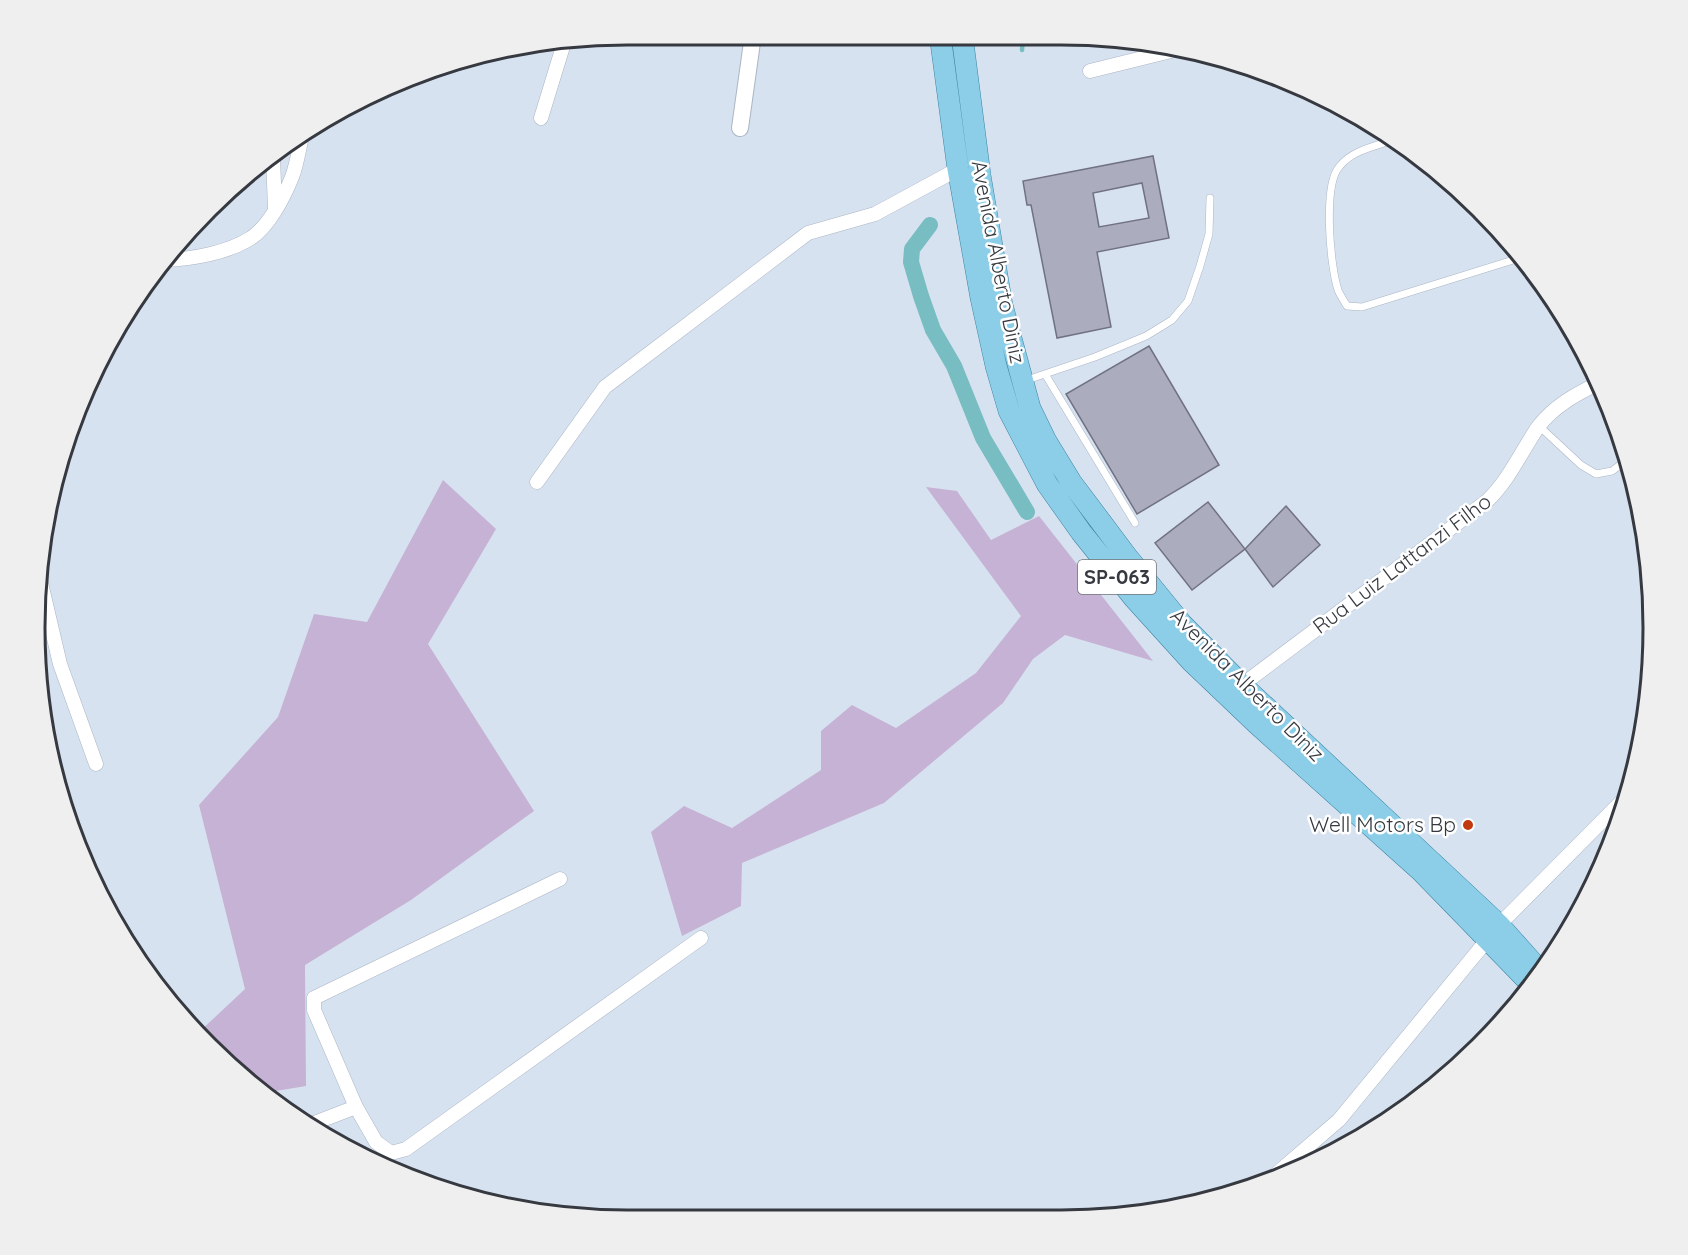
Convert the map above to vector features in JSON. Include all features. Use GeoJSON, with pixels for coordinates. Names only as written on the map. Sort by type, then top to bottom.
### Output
{"type":"FeatureCollection","features":[{"type":"Feature","properties":{"kind":"main road","name":"Avenida Alberto Diniz"},"geometry":{"type":"LineString","coordinates":[[941,45],[958,169],[981,298],[996,366],[1009,411],[1047,484],[1081,532],[1127,589],[1192,662],[1256,723],[1421,871],[1534,966]]}},
{"type":"Feature","properties":{"kind":"main road","name":"Avenida Alberto Diniz"},"geometry":{"type":"LineString","coordinates":[[963,45],[980,175],[1002,305],[1030,408],[1071,482],[1128,558],[1181,623],[1494,932],[1526,977]]}},
{"type":"Feature","properties":{"kind":"street"},"geometry":{"type":"LineString","coordinates":[[740,128],[752,45]]}},
{"type":"Feature","properties":{"kind":"street"},"geometry":{"type":"LineString","coordinates":[[542,118],[562,49]]}},
{"type":"Feature","properties":{"kind":"street"},"geometry":{"type":"LineString","coordinates":[[1090,71],[1160,54]]}},
{"type":"Feature","properties":{"kind":"street"},"geometry":{"type":"LineString","coordinates":[[176,260],[226,249],[252,237],[275,213],[292,176],[299,146]]}},
{"type":"Feature","properties":{"kind":"street"},"geometry":{"type":"LineString","coordinates":[[274,165],[275,213]]}},
{"type":"Feature","properties":{"kind":"street","name":"Avenida Alberto Diniz"},"geometry":{"type":"LineString","coordinates":[[537,482],[605,387],[808,233],[875,214],[958,169]]}},
{"type":"Feature","properties":{"kind":"street","name":"Rua Luiz Lattanzi Filho"},"geometry":{"type":"LineString","coordinates":[[1242,685],[1486,501],[1499,489],[1539,426],[1571,397],[1591,387]]}},
{"type":"Feature","properties":{"kind":"street"},"geometry":{"type":"LineString","coordinates":[[46,603],[60,664],[96,764]]}},
{"type":"Feature","properties":{"kind":"street"},"geometry":{"type":"LineString","coordinates":[[1288,1164],[1339,1120],[1494,932],[1614,810]]}},
{"type":"Feature","properties":{"kind":"street"},"geometry":{"type":"LineString","coordinates":[[560,879],[314,998],[314,1010],[356,1107],[376,1142],[385,1150],[391,1153],[406,1149],[701,938]]}},
{"type":"Feature","properties":{"kind":"street"},"geometry":{"type":"LineString","coordinates":[[319,1121],[356,1107]]}},
{"type":"Feature","properties":{"kind":"lane"},"geometry":{"type":"LineString","coordinates":[[1385,143],[1354,153],[1338,168],[1332,184],[1330,251],[1338,291],[1347,306],[1362,307],[1512,260]]}},
{"type":"Feature","properties":{"kind":"lane"},"geometry":{"type":"LineString","coordinates":[[1022,382],[1146,336],[1172,320],[1188,301],[1200,266],[1209,234],[1210,198]]}},
{"type":"Feature","properties":{"kind":"lane"},"geometry":{"type":"LineString","coordinates":[[1045,374],[1135,523]]}},
{"type":"Feature","properties":{"kind":"lane"},"geometry":{"type":"LineString","coordinates":[[1539,426],[1581,465],[1596,474],[1612,471],[1620,465]]}},
{"type":"Feature","properties":{"kind":"shaded area"},"geometry":{"type":"Polygon","coordinates":[[[443,480],[496,529],[428,644],[534,811],[411,900],[305,965],[306,1086],[275,1091],[243,1065],[204,1027],[245,989],[199,805],[278,717],[314,614],[367,622],[443,480]]]}},
{"type":"Feature","properties":{"kind":"shaded area"},"geometry":{"type":"Polygon","coordinates":[[[926,487],[957,491],[991,540],[1039,516],[1153,661],[1065,635],[1033,659],[1003,703],[884,803],[742,863],[741,906],[682,936],[651,832],[684,806],[732,828],[821,770],[821,731],[852,705],[896,728],[976,673],[1021,616],[926,487]]]}},
{"type":"Feature","properties":{"kind":"building"},"geometry":{"type":"Polygon","coordinates":[[[1153,156],[1169,238],[1097,252],[1111,327],[1057,338],[1031,205],[1027,205],[1023,181],[1153,156]],[[1142,183],[1093,193],[1099,227],[1149,218],[1142,183]]]}},
{"type":"Feature","properties":{"kind":"building"},"geometry":{"type":"Polygon","coordinates":[[[1149,346],[1219,465],[1137,514],[1066,394],[1149,346]]]}},
{"type":"Feature","properties":{"kind":"building"},"geometry":{"type":"Polygon","coordinates":[[[1208,502],[1245,549],[1192,590],[1155,543],[1208,502]]]}},
{"type":"Feature","properties":{"kind":"building"},"geometry":{"type":"Polygon","coordinates":[[[1286,506],[1320,545],[1273,587],[1245,549],[1286,506]]]}},
{"type":"Feature","properties":{"kind":"waterway"},"geometry":{"type":"LineString","coordinates":[[1022,45],[1022,50]]}},
{"type":"Feature","properties":{"kind":"waterway"},"geometry":{"type":"LineString","coordinates":[[930,225],[912,249],[911,262],[921,296],[933,330],[954,366],[983,438],[1027,512]]}},
{"type":"Feature","properties":{"kind":"place","name":"Well Motors Bp"},"geometry":{"type":"Point","coordinates":[1468,825]}}]}
